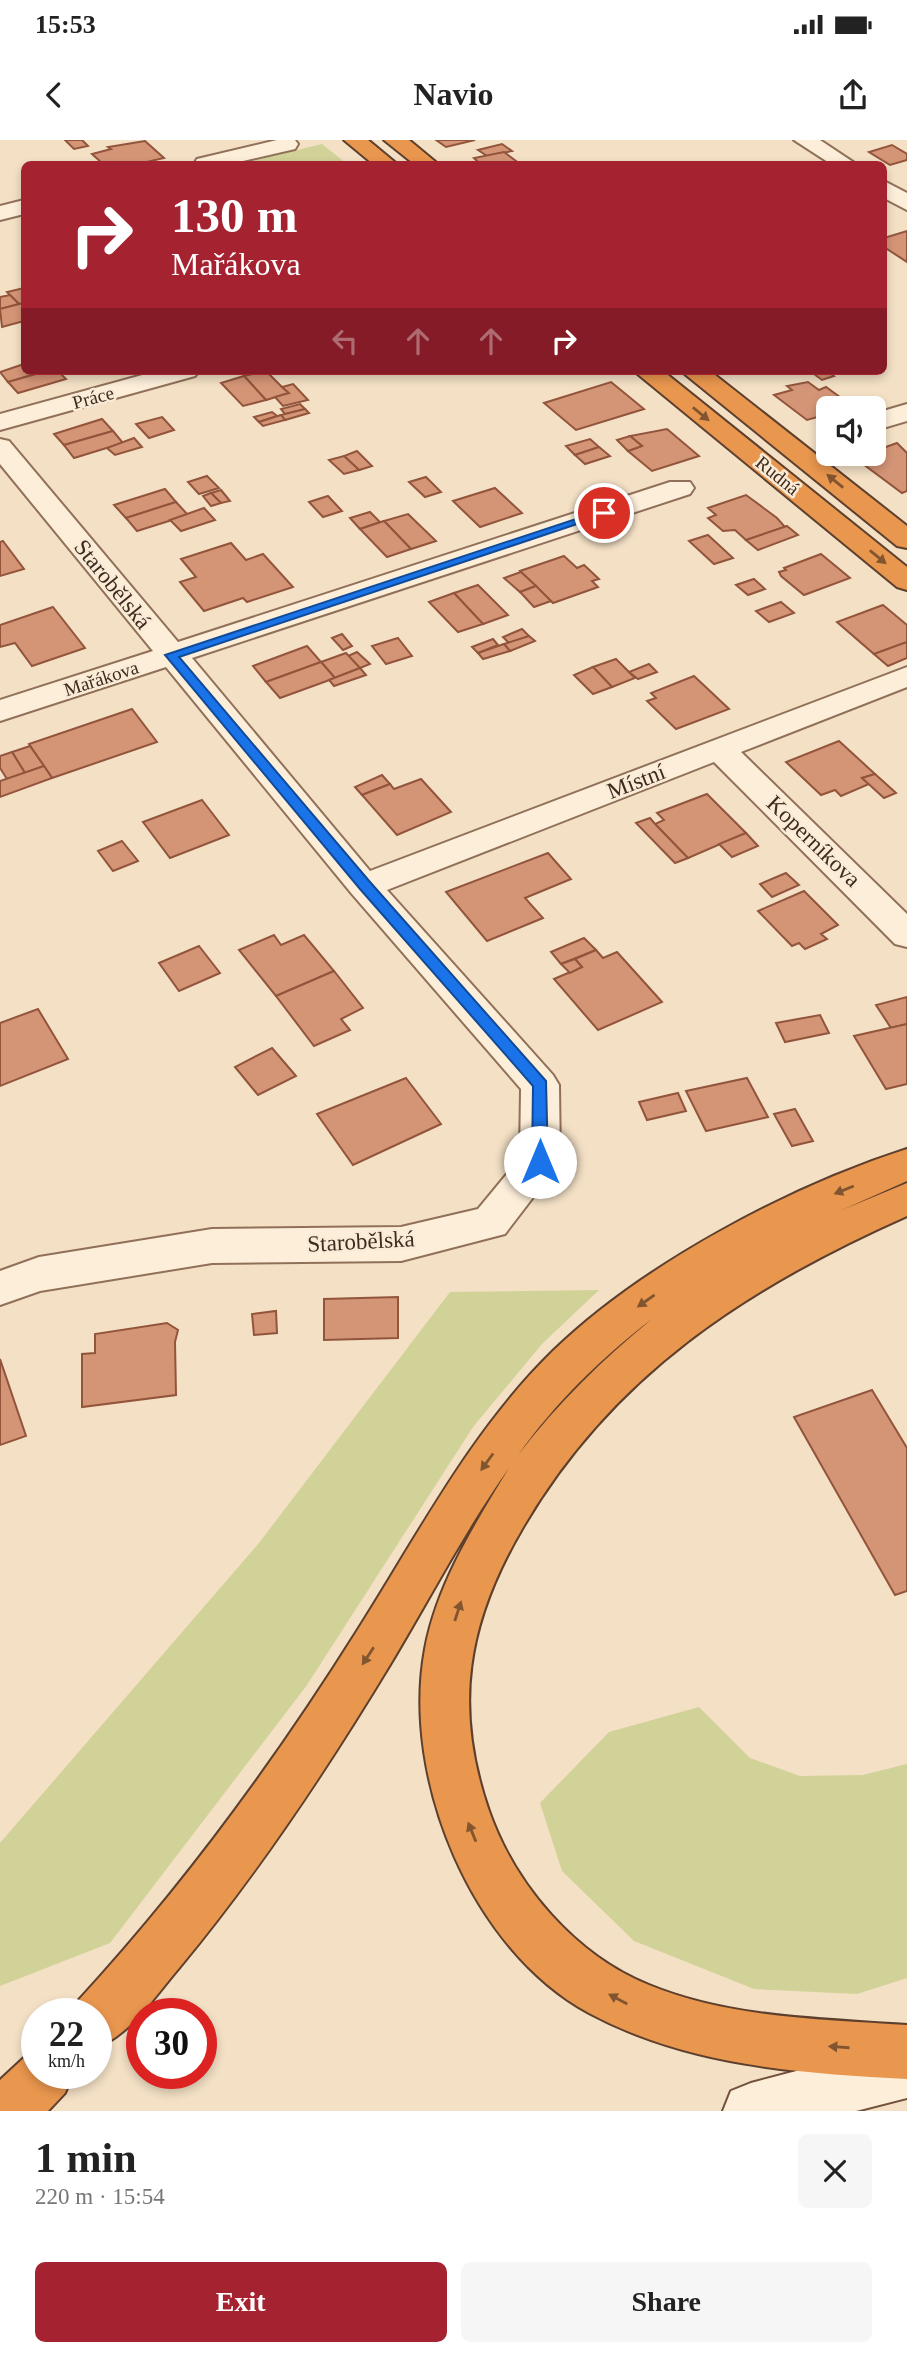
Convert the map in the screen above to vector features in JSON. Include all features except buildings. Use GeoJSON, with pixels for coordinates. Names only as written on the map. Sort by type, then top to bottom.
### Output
{"type":"FeatureCollection","features":[{"type":"Feature","properties":{"kind":"highway"},"geometry":{"type":"LineString","coordinates":[[355,140],[382,161]]}},
{"type":"Feature","properties":{"kind":"highway"},"geometry":{"type":"LineString","coordinates":[[395,140],[423,161]]}},
{"type":"Feature","properties":{"kind":"highway","name":"Rudná"},"geometry":{"type":"LineString","coordinates":[[652,375],[907,581]]}},
{"type":"Feature","properties":{"kind":"highway","name":"Rudná"},"geometry":{"type":"LineString","coordinates":[[699,375],[907,540]]}},
{"type":"Feature","properties":{"kind":"highway"},"geometry":{"type":"LineString","coordinates":[[112,2003],[175,1932],[275,1797],[374,1648],[478,1474],[521,1415],[569,1363],[616,1322],[747,1238],[825,1198],[907,1164]]}},
{"type":"Feature","properties":{"kind":"highway"},"geometry":{"type":"LineString","coordinates":[[907,1199],[808,1242],[749,1275],[667,1330],[603,1385],[543,1452],[506,1510],[462,1599],[447,1648],[441,1687],[449,1759],[457,1795],[473,1836],[490,1873],[515,1910],[541,1944],[568,1968],[597,1988],[632,2006],[700,2030],[784,2043],[907,2052]]}},
{"type":"Feature","properties":{"kind":"highway"},"geometry":{"type":"LineString","coordinates":[[8,2111],[31,2089]]}},
{"type":"Feature","properties":{"kind":"street"},"geometry":{"type":"LineString","coordinates":[[805,140],[840,161]]}},
{"type":"Feature","properties":{"kind":"street"},"geometry":{"type":"LineString","coordinates":[[217,161],[287,144]]}},
{"type":"Feature","properties":{"kind":"street"},"geometry":{"type":"LineString","coordinates":[[887,190],[907,203]]}},
{"type":"Feature","properties":{"kind":"street"},"geometry":{"type":"LineString","coordinates":[[0,213],[21,208]]}},
{"type":"Feature","properties":{"kind":"street","name":"Práce"},"geometry":{"type":"LineString","coordinates":[[0,422],[171,375]]}},
{"type":"Feature","properties":{"kind":"street"},"geometry":{"type":"LineString","coordinates":[[886,419],[907,412]]}},
{"type":"Feature","properties":{"kind":"street","name":"Starobělská"},"geometry":{"type":"LineString","coordinates":[[0,447],[365,886],[540,1085],[540,1162],[491,1222],[401,1244],[212,1245],[39,1274],[0,1288]]}},
{"type":"Feature","properties":{"kind":"street","name":"Mařákova"},"geometry":{"type":"LineString","coordinates":[[0,711],[680,488]]}},
{"type":"Feature","properties":{"kind":"street","name":"Místní"},"geometry":{"type":"LineString","coordinates":[[365,886],[907,676]]}},
{"type":"Feature","properties":{"kind":"street","name":"Koperníkova"},"geometry":{"type":"LineString","coordinates":[[719,749],[907,935]]}},
{"type":"Feature","properties":{"kind":"street"},"geometry":{"type":"LineString","coordinates":[[751,2111],[907,2070]]}},
{"type":"Feature","properties":{"kind":"green space"},"geometry":{"type":"Polygon","coordinates":[[[322,144],[343,161],[251,161],[322,144]]]}},
{"type":"Feature","properties":{"kind":"green space"},"geometry":{"type":"Polygon","coordinates":[[[599,1290],[542,1344],[473,1427],[307,1685],[110,1943],[0,1986],[0,1843],[259,1543],[450,1292],[599,1290]]]}},
{"type":"Feature","properties":{"kind":"green space"},"geometry":{"type":"Polygon","coordinates":[[[699,1707],[750,1758],[800,1776],[863,1775],[907,1764],[907,1978],[857,1994],[754,1989],[634,1941],[562,1871],[540,1803],[609,1732],[699,1707]]]}},
{"type":"Feature","properties":{"kind":"route"},"geometry":{"type":"LineString","coordinates":[[540,1162],[540,1085],[365,886],[171,655],[604,513]]}}]}
